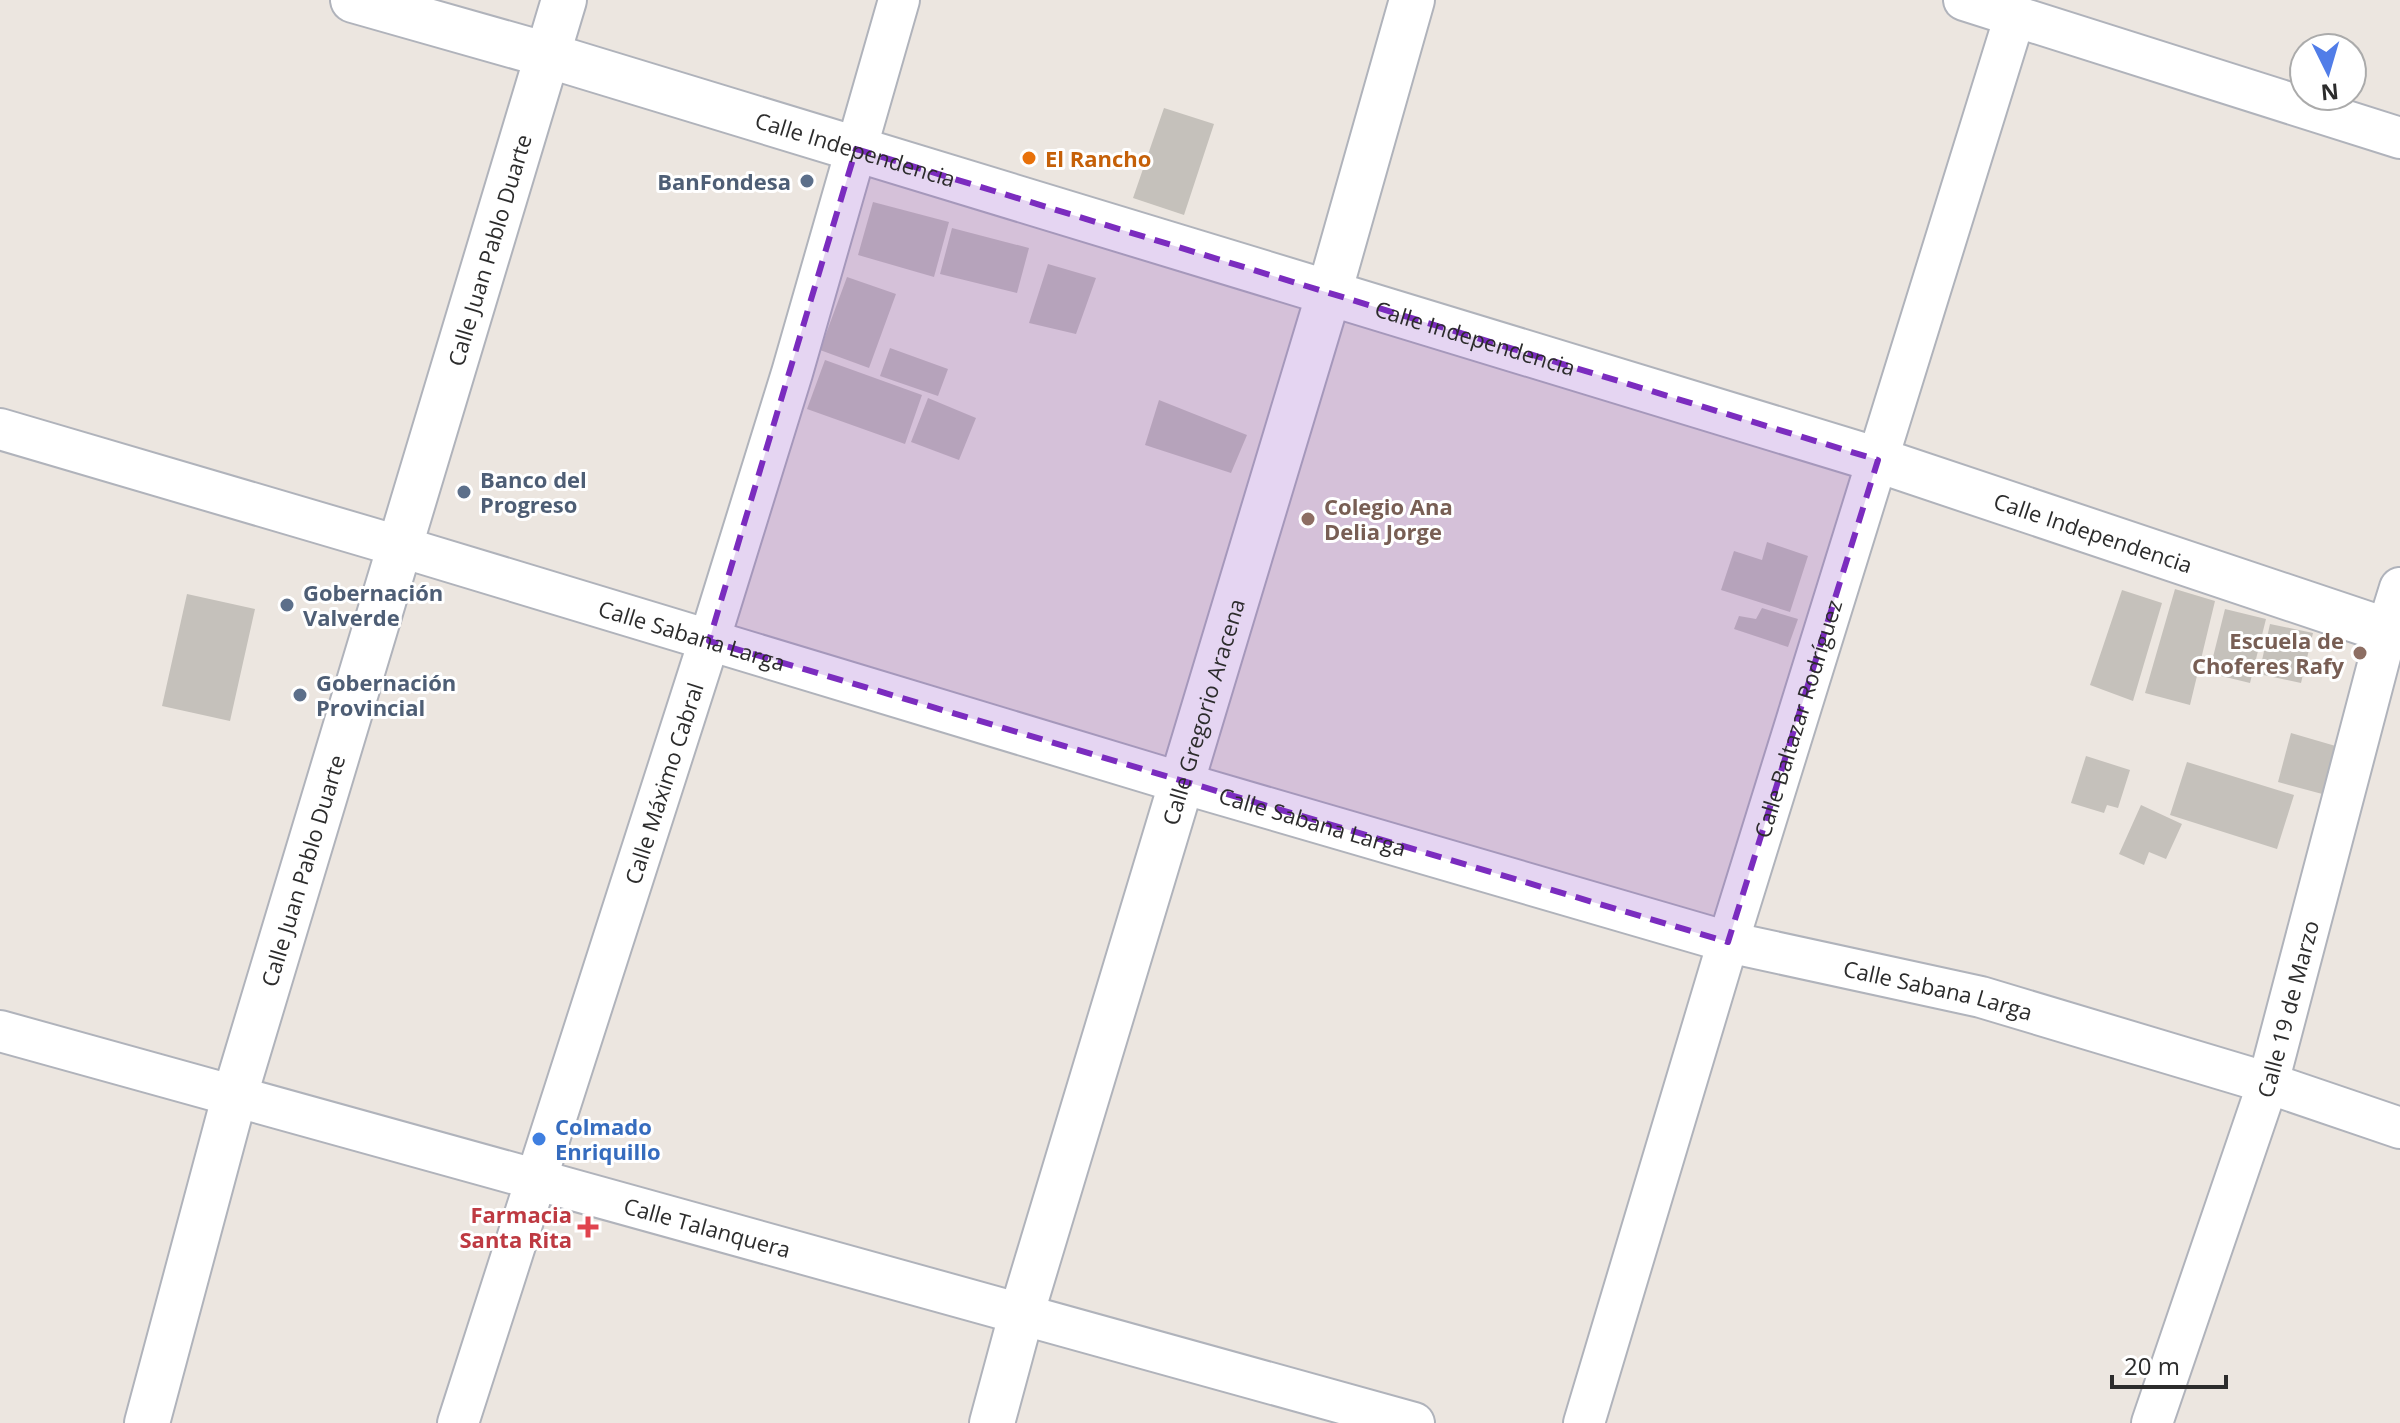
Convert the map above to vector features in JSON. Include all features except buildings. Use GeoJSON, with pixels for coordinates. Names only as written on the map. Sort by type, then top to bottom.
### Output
{"type":"FeatureCollection","features":[{"type":"Feature","properties":{"kind":"street","name":"Calle Independencia"},"geometry":{"type":"LineString","coordinates":[[353,0],[547,55],[1878,460],[2393,632]]}},
{"type":"Feature","properties":{"kind":"street","name":"Calle Juan Pablo Duarte"},"geometry":{"type":"LineString","coordinates":[[147,1423],[234,1098],[564,0]]}},
{"type":"Feature","properties":{"kind":"street","name":"Calle Máximo Cabral"},"geometry":{"type":"LineString","coordinates":[[458,1423],[709,641],[792,373],[899,0]]}},
{"type":"Feature","properties":{"kind":"street","name":"Calle Gregorio Aracena"},"geometry":{"type":"LineString","coordinates":[[992,1423],[1022,1312],[1329,293],[1412,0]]}},
{"type":"Feature","properties":{"kind":"street"},"geometry":{"type":"LineString","coordinates":[[1964,0],[2400,138]]}},
{"type":"Feature","properties":{"kind":"street","name":"Calle Baltazar Rodríguez"},"geometry":{"type":"LineString","coordinates":[[1584,1423],[1728,942],[2015,16]]}},
{"type":"Feature","properties":{"kind":"street","name":"Calle Sabana Larga"},"geometry":{"type":"LineString","coordinates":[[0,429],[1182,783],[1728,942],[1981,997],[2268,1083],[2400,1128]]}},
{"type":"Feature","properties":{"kind":"street","name":"Calle 19 de Marzo"},"geometry":{"type":"LineString","coordinates":[[2152,1423],[2268,1083],[2393,632],[2400,588]]}},
{"type":"Feature","properties":{"kind":"street","name":"Calle Talanquera"},"geometry":{"type":"LineString","coordinates":[[0,1031],[234,1098],[1022,1312],[1328,1411],[1414,1423]]}},
{"type":"Feature","properties":{"kind":"highlighted area"},"geometry":{"type":"Polygon","coordinates":[[[856,149],[1878,460],[1728,942],[709,641],[856,149]]]}},
{"type":"Feature","properties":{"kind":"place","name":"El Rancho"},"geometry":{"type":"Point","coordinates":[1029,158]}},
{"type":"Feature","properties":{"kind":"place","name":"BanFondesa"},"geometry":{"type":"Point","coordinates":[807,181]}},
{"type":"Feature","properties":{"kind":"place","name":"Banco del Progreso"},"geometry":{"type":"Point","coordinates":[464,492]}},
{"type":"Feature","properties":{"kind":"place","name":"Colegio Ana Delia Jorge"},"geometry":{"type":"Point","coordinates":[1308,519]}},
{"type":"Feature","properties":{"kind":"place","name":"Gobernación Valverde"},"geometry":{"type":"Point","coordinates":[287,605]}},
{"type":"Feature","properties":{"kind":"place","name":"Escuela de Choferes Rafy"},"geometry":{"type":"Point","coordinates":[2360,653]}},
{"type":"Feature","properties":{"kind":"place","name":"Gobernación Provincial"},"geometry":{"type":"Point","coordinates":[300,695]}},
{"type":"Feature","properties":{"kind":"place","name":"Colmado Enriquillo"},"geometry":{"type":"Point","coordinates":[539,1139]}},
{"type":"Feature","properties":{"kind":"place","name":"Farmacia Santa Rita"},"geometry":{"type":"Point","coordinates":[588,1227]}}]}
